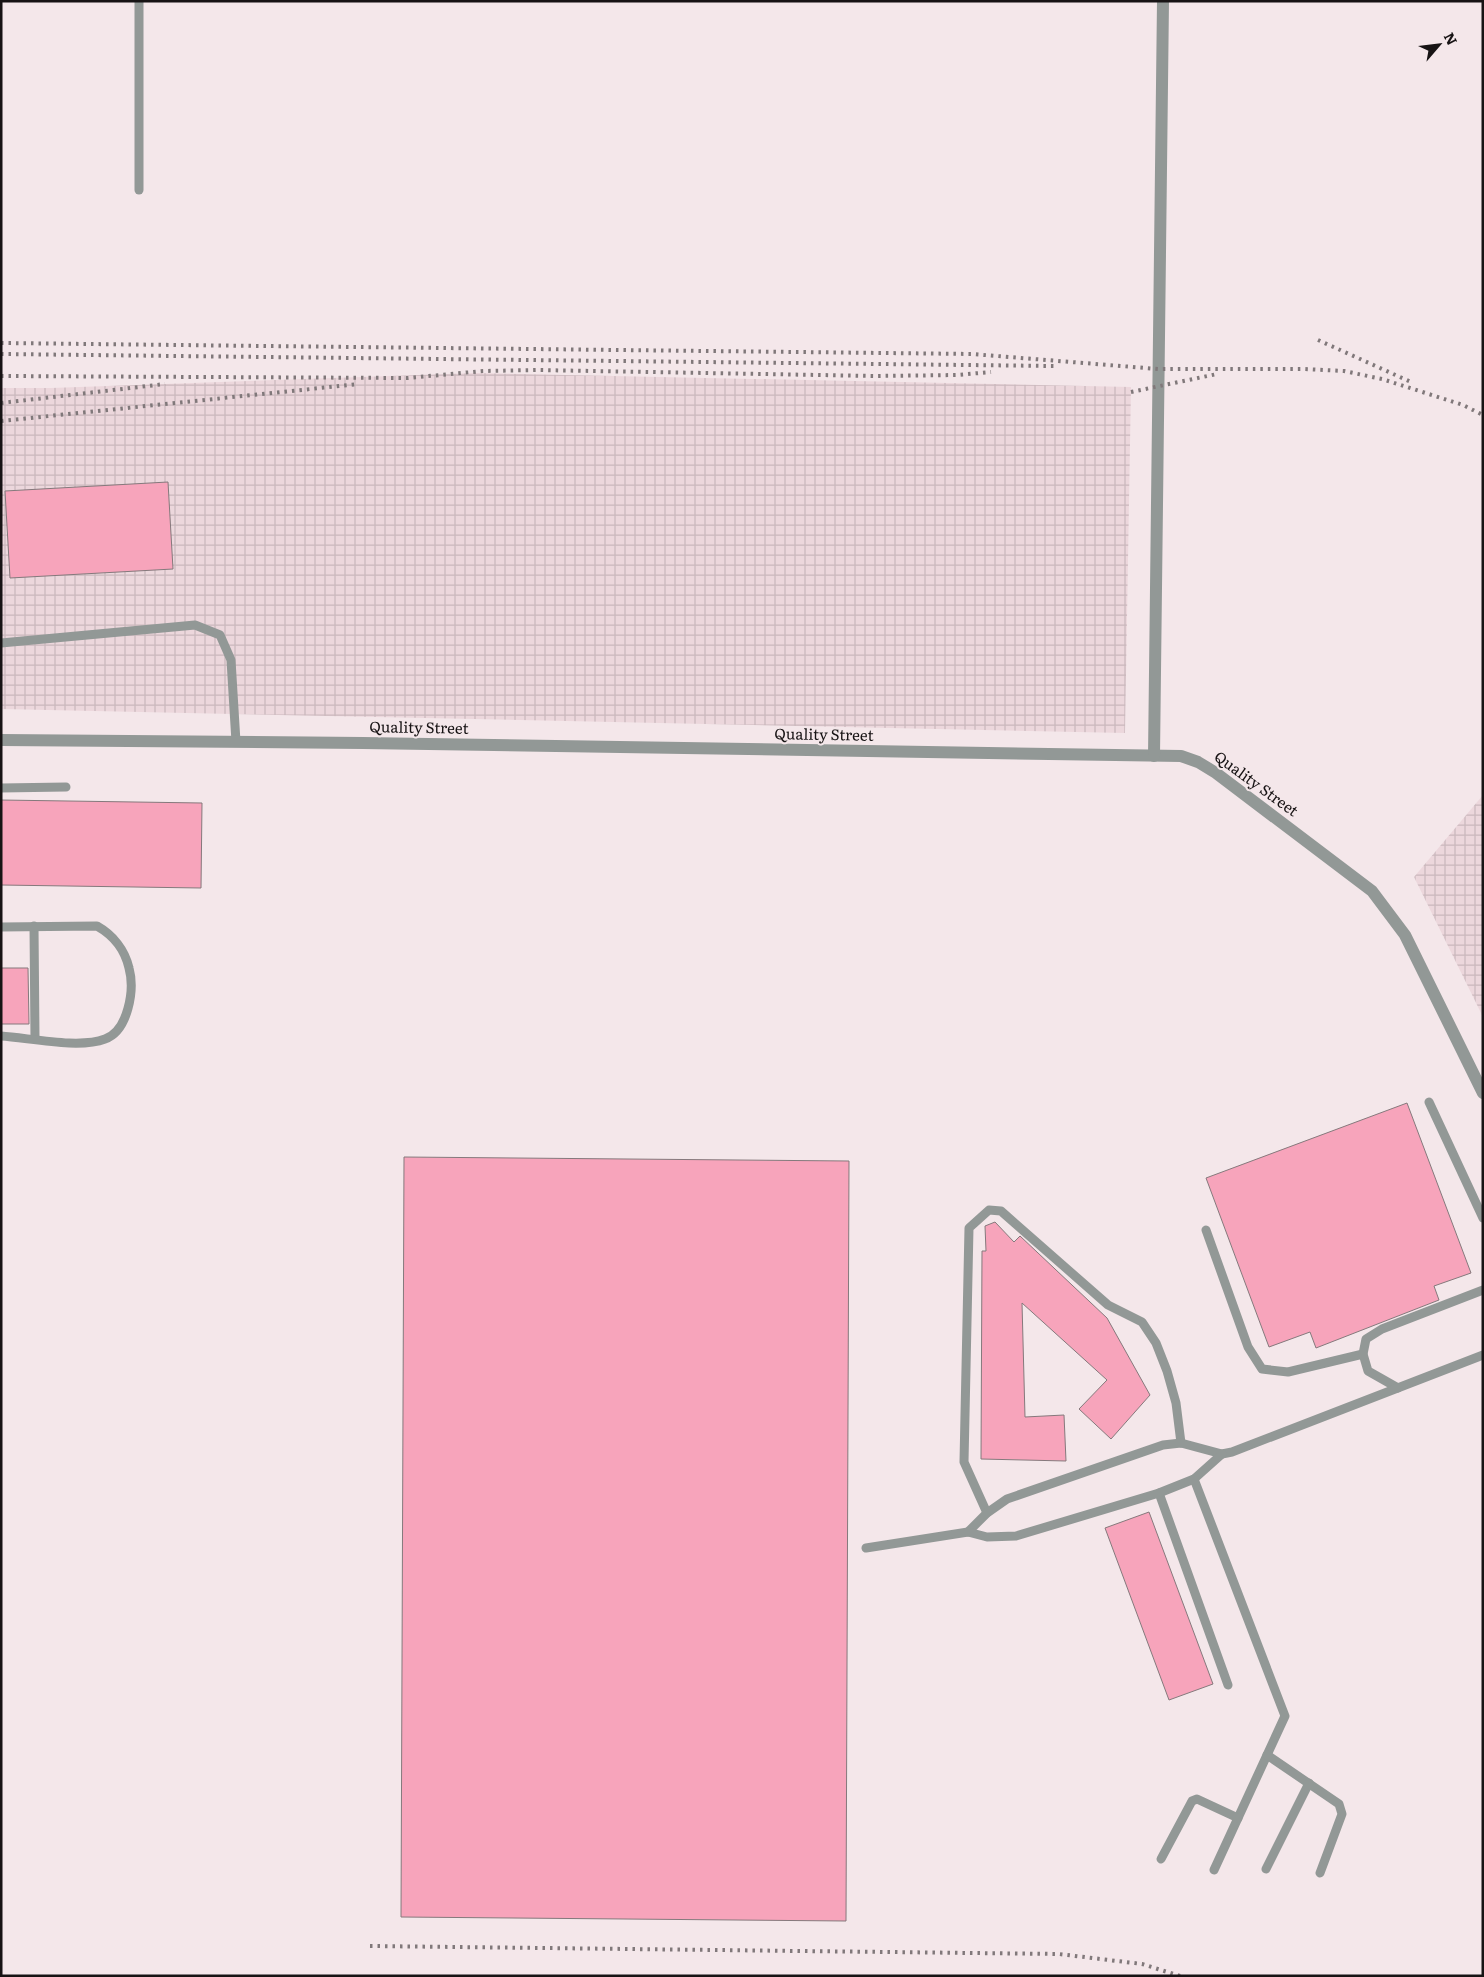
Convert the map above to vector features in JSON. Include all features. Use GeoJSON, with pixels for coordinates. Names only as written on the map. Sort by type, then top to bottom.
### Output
{"type":"FeatureCollection","features":[{"type":"Feature","properties":{"kind":"street"},"geometry":{"type":"LineString","coordinates":[[1154,756],[1163,1]]}},
{"type":"Feature","properties":{"kind":"street","name":"Quality Street"},"geometry":{"type":"LineString","coordinates":[[1,740],[1181,756],[1198,762],[1372,891],[1405,936],[1483,1093]]}},
{"type":"Feature","properties":{"kind":"lane"},"geometry":{"type":"LineString","coordinates":[[139,1],[139,190]]}},
{"type":"Feature","properties":{"kind":"lane"},"geometry":{"type":"LineString","coordinates":[[1,643],[195,624],[220,634],[231,660],[236,742]]}},
{"type":"Feature","properties":{"kind":"lane"},"geometry":{"type":"LineString","coordinates":[[1,788],[66,787]]}},
{"type":"Feature","properties":{"kind":"lane"},"geometry":{"type":"LineString","coordinates":[[34,926],[35,1038]]}},
{"type":"Feature","properties":{"kind":"lane"},"geometry":{"type":"LineString","coordinates":[[1,927],[97,926],[107,932],[123,952],[129,968],[131,981],[127,1009],[114,1035],[92,1043],[1,1036]]}},
{"type":"Feature","properties":{"kind":"lane"},"geometry":{"type":"LineString","coordinates":[[1429,1102],[1483,1218]]}},
{"type":"Feature","properties":{"kind":"lane"},"geometry":{"type":"LineString","coordinates":[[987,1513],[964,1462],[968,1228],[989,1210],[1001,1211],[1108,1305],[1142,1322],[1156,1343],[1167,1371],[1176,1402],[1181,1443]]}},
{"type":"Feature","properties":{"kind":"lane"},"geometry":{"type":"LineString","coordinates":[[1206,1230],[1248,1347],[1262,1369],[1288,1372],[1363,1354]]}},
{"type":"Feature","properties":{"kind":"lane"},"geometry":{"type":"LineString","coordinates":[[1398,1388],[1368,1371],[1363,1354],[1366,1339],[1382,1329],[1483,1290]]}},
{"type":"Feature","properties":{"kind":"lane"},"geometry":{"type":"LineString","coordinates":[[866,1548],[968,1532],[987,1537],[1016,1536],[1159,1493],[1194,1479],[1222,1454],[1483,1355]]}},
{"type":"Feature","properties":{"kind":"lane"},"geometry":{"type":"LineString","coordinates":[[968,1532],[987,1513],[1007,1498],[1163,1444],[1181,1443],[1222,1454]]}},
{"type":"Feature","properties":{"kind":"lane"},"geometry":{"type":"LineString","coordinates":[[1194,1479],[1285,1716],[1214,1870]]}},
{"type":"Feature","properties":{"kind":"lane"},"geometry":{"type":"LineString","coordinates":[[1159,1493],[1228,1685]]}},
{"type":"Feature","properties":{"kind":"lane"},"geometry":{"type":"LineString","coordinates":[[1267,1755],[1339,1804],[1342,1814],[1320,1873]]}},
{"type":"Feature","properties":{"kind":"lane"},"geometry":{"type":"LineString","coordinates":[[1266,1869],[1309,1783]]}},
{"type":"Feature","properties":{"kind":"lane"},"geometry":{"type":"LineString","coordinates":[[1161,1859],[1192,1801],[1197,1799],[1238,1818]]}},
{"type":"Feature","properties":{"kind":"shaded area"},"geometry":{"type":"Polygon","coordinates":[[[476,373],[1131,387],[1125,733],[1,709],[1,388],[51,388],[476,373]]]}},
{"type":"Feature","properties":{"kind":"shaded area"},"geometry":{"type":"Polygon","coordinates":[[[1483,795],[1483,1017],[1414,877],[1483,795]]]}},
{"type":"Feature","properties":{"kind":"building"},"geometry":{"type":"Polygon","coordinates":[[[168,482],[173,569],[10,578],[5,491],[168,482]]]}},
{"type":"Feature","properties":{"kind":"building"},"geometry":{"type":"Polygon","coordinates":[[[1,800],[202,803],[201,888],[1,885],[1,800]]]}},
{"type":"Feature","properties":{"kind":"building"},"geometry":{"type":"Polygon","coordinates":[[[1,968],[28,968],[29,1024],[1,1024],[1,968]]]}},
{"type":"Feature","properties":{"kind":"building"},"geometry":{"type":"Polygon","coordinates":[[[1407,1103],[1471,1273],[1434,1286],[1439,1300],[1316,1348],[1310,1332],[1269,1347],[1206,1178],[1407,1103]]]}},
{"type":"Feature","properties":{"kind":"building"},"geometry":{"type":"Polygon","coordinates":[[[404,1157],[849,1161],[846,1921],[401,1917],[404,1157]]]}},
{"type":"Feature","properties":{"kind":"building"},"geometry":{"type":"Polygon","coordinates":[[[995,1222],[1014,1242],[1020,1236],[1107,1318],[1150,1395],[1111,1439],[1079,1409],[1107,1380],[1022,1303],[1025,1417],[1064,1415],[1066,1461],[981,1459],[982,1251],[986,1251],[985,1226],[995,1222]]]}},
{"type":"Feature","properties":{"kind":"building"},"geometry":{"type":"Polygon","coordinates":[[[1149,1512],[1213,1684],[1169,1700],[1105,1528],[1149,1512]]]}},
{"type":"Feature","properties":{"kind":"railway"},"geometry":{"type":"LineString","coordinates":[[1318,340],[1411,382]]}},
{"type":"Feature","properties":{"kind":"railway"},"geometry":{"type":"LineString","coordinates":[[1,343],[972,354],[1158,369],[1305,369],[1344,371],[1382,379],[1463,405],[1483,415]]}},
{"type":"Feature","properties":{"kind":"railway"},"geometry":{"type":"LineString","coordinates":[[1,354],[1054,366]]}},
{"type":"Feature","properties":{"kind":"railway"},"geometry":{"type":"LineString","coordinates":[[1,376],[408,378],[483,371],[537,370],[875,376],[957,375],[991,372]]}},
{"type":"Feature","properties":{"kind":"railway"},"geometry":{"type":"LineString","coordinates":[[1131,392],[1217,374]]}},
{"type":"Feature","properties":{"kind":"railway"},"geometry":{"type":"LineString","coordinates":[[1,403],[165,384]]}},
{"type":"Feature","properties":{"kind":"railway"},"geometry":{"type":"LineString","coordinates":[[1,421],[359,384]]}},
{"type":"Feature","properties":{"kind":"railway"},"geometry":{"type":"LineString","coordinates":[[370,1946],[1059,1954],[1142,1964],[1180,1976]]}}]}
